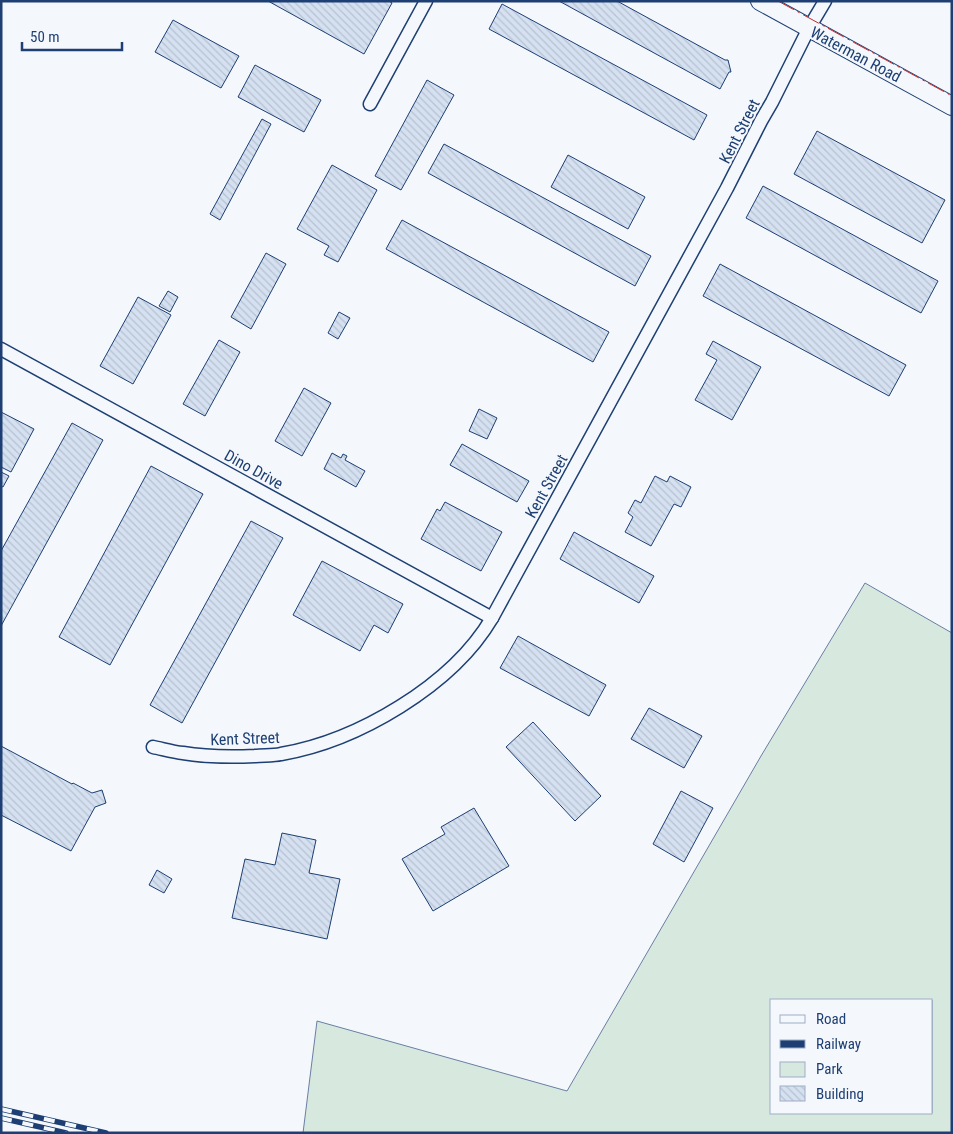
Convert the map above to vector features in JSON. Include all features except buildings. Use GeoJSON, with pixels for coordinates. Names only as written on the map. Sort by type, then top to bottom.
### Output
{"type":"FeatureCollection","features":[{"type":"Feature","properties":{"kind":"main road","name":"Waterman Road"},"geometry":{"type":"LineString","coordinates":[[760,1],[952,106]]}},
{"type":"Feature","properties":{"kind":"street"},"geometry":{"type":"LineString","coordinates":[[370,104],[426,1]]}},
{"type":"Feature","properties":{"kind":"street","name":"Kent Street"},"geometry":{"type":"LineString","coordinates":[[153,747],[184,754],[216,756],[279,755],[312,747],[355,731],[400,707],[456,664],[483,632],[492,618],[727,188],[809,28],[825,1]]}},
{"type":"Feature","properties":{"kind":"street","name":"Dino Drive"},"geometry":{"type":"LineString","coordinates":[[1,349],[492,618]]}},
{"type":"Feature","properties":{"kind":"green space"},"geometry":{"type":"Polygon","coordinates":[[[865,583],[952,633],[952,1133],[303,1133],[317,1021],[567,1091],[761,756],[865,583]]]}},
{"type":"Feature","properties":{"kind":"railway"},"geometry":{"type":"LineString","coordinates":[[1,1109],[106,1133]]}},
{"type":"Feature","properties":{"kind":"railway"},"geometry":{"type":"LineString","coordinates":[[1,1118],[66,1133]]}},
{"type":"Feature","properties":{"kind":"power"},"geometry":{"type":"LineString","coordinates":[[778,1],[952,96]]}}]}
